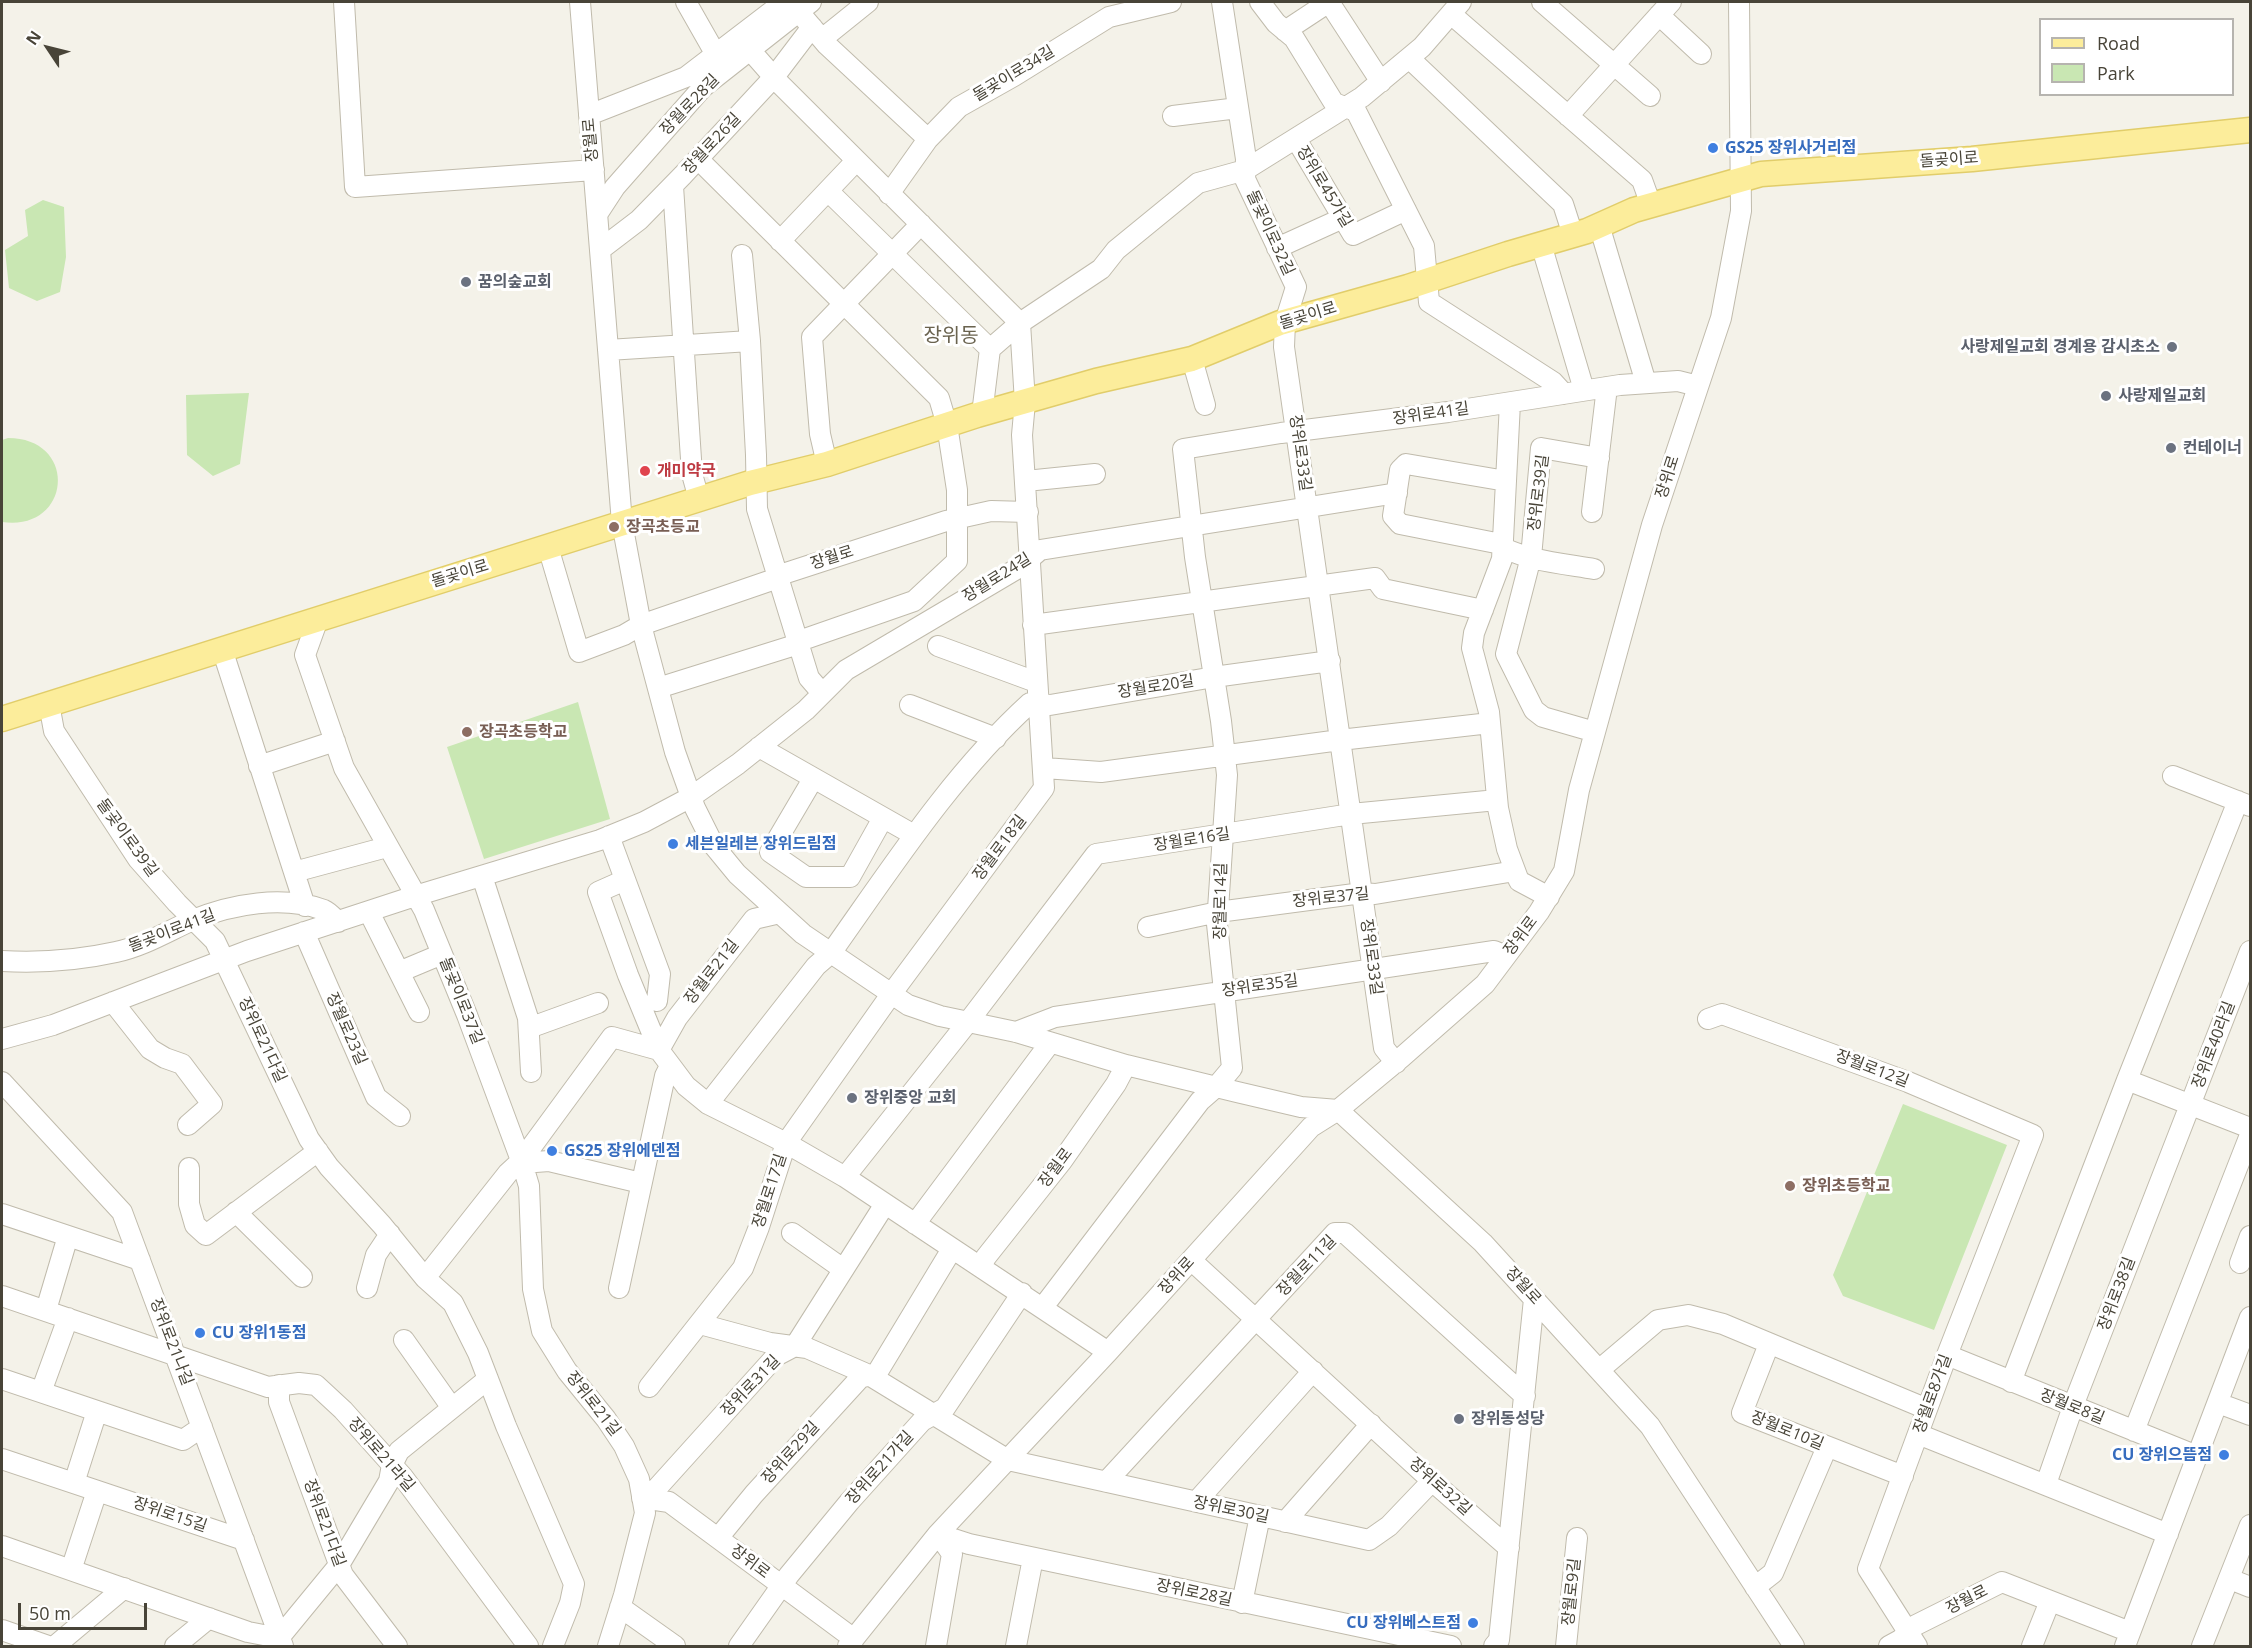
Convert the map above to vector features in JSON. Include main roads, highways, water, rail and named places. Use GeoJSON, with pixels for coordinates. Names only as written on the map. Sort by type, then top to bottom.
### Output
{"type":"FeatureCollection","features":[{"type":"Feature","properties":{"kind":"main road","name":"돌곶이로"},"geometry":{"type":"LineString","coordinates":[[2,719],[699,499],[827,464],[982,414],[1096,381],[1192,359],[1286,322],[1573,235],[1634,210],[1740,178],[1761,174],[1972,159],[2250,130]]}},
{"type":"Feature","properties":{"kind":"place","name":"GS25 장위사거리점"},"geometry":{"type":"Point","coordinates":[1713,148]}},
{"type":"Feature","properties":{"kind":"place","name":"꿈의숲교회"},"geometry":{"type":"Point","coordinates":[466,282]}},
{"type":"Feature","properties":{"kind":"place","name":"사랑제일교회 경계용 감시초소"},"geometry":{"type":"Point","coordinates":[2172,347]}},
{"type":"Feature","properties":{"kind":"place","name":"사랑제일교회"},"geometry":{"type":"Point","coordinates":[2106,396]}},
{"type":"Feature","properties":{"kind":"place","name":"컨테이너"},"geometry":{"type":"Point","coordinates":[2171,448]}},
{"type":"Feature","properties":{"kind":"place","name":"개미약국"},"geometry":{"type":"Point","coordinates":[645,471]}},
{"type":"Feature","properties":{"kind":"place","name":"장곡초등교"},"geometry":{"type":"Point","coordinates":[614,527]}},
{"type":"Feature","properties":{"kind":"place","name":"장곡초등학교"},"geometry":{"type":"Point","coordinates":[467,732]}},
{"type":"Feature","properties":{"kind":"place","name":"세븐일레븐 장위드림점"},"geometry":{"type":"Point","coordinates":[673,844]}},
{"type":"Feature","properties":{"kind":"place","name":"장위중앙 교회"},"geometry":{"type":"Point","coordinates":[852,1098]}},
{"type":"Feature","properties":{"kind":"place","name":"GS25 장위에덴점"},"geometry":{"type":"Point","coordinates":[552,1151]}},
{"type":"Feature","properties":{"kind":"place","name":"장위초등학교"},"geometry":{"type":"Point","coordinates":[1790,1186]}},
{"type":"Feature","properties":{"kind":"place","name":"CU 장위1동점"},"geometry":{"type":"Point","coordinates":[200,1333]}},
{"type":"Feature","properties":{"kind":"place","name":"장위동성당"},"geometry":{"type":"Point","coordinates":[1459,1419]}},
{"type":"Feature","properties":{"kind":"place","name":"CU 장위으뜸점"},"geometry":{"type":"Point","coordinates":[2224,1455]}},
{"type":"Feature","properties":{"kind":"place","name":"CU 장위베스트점"},"geometry":{"type":"Point","coordinates":[1473,1623]}},
{"type":"Feature","properties":{"kind":"district","name":"장위동"},"geometry":{"type":"Point","coordinates":[951,336]}}]}
